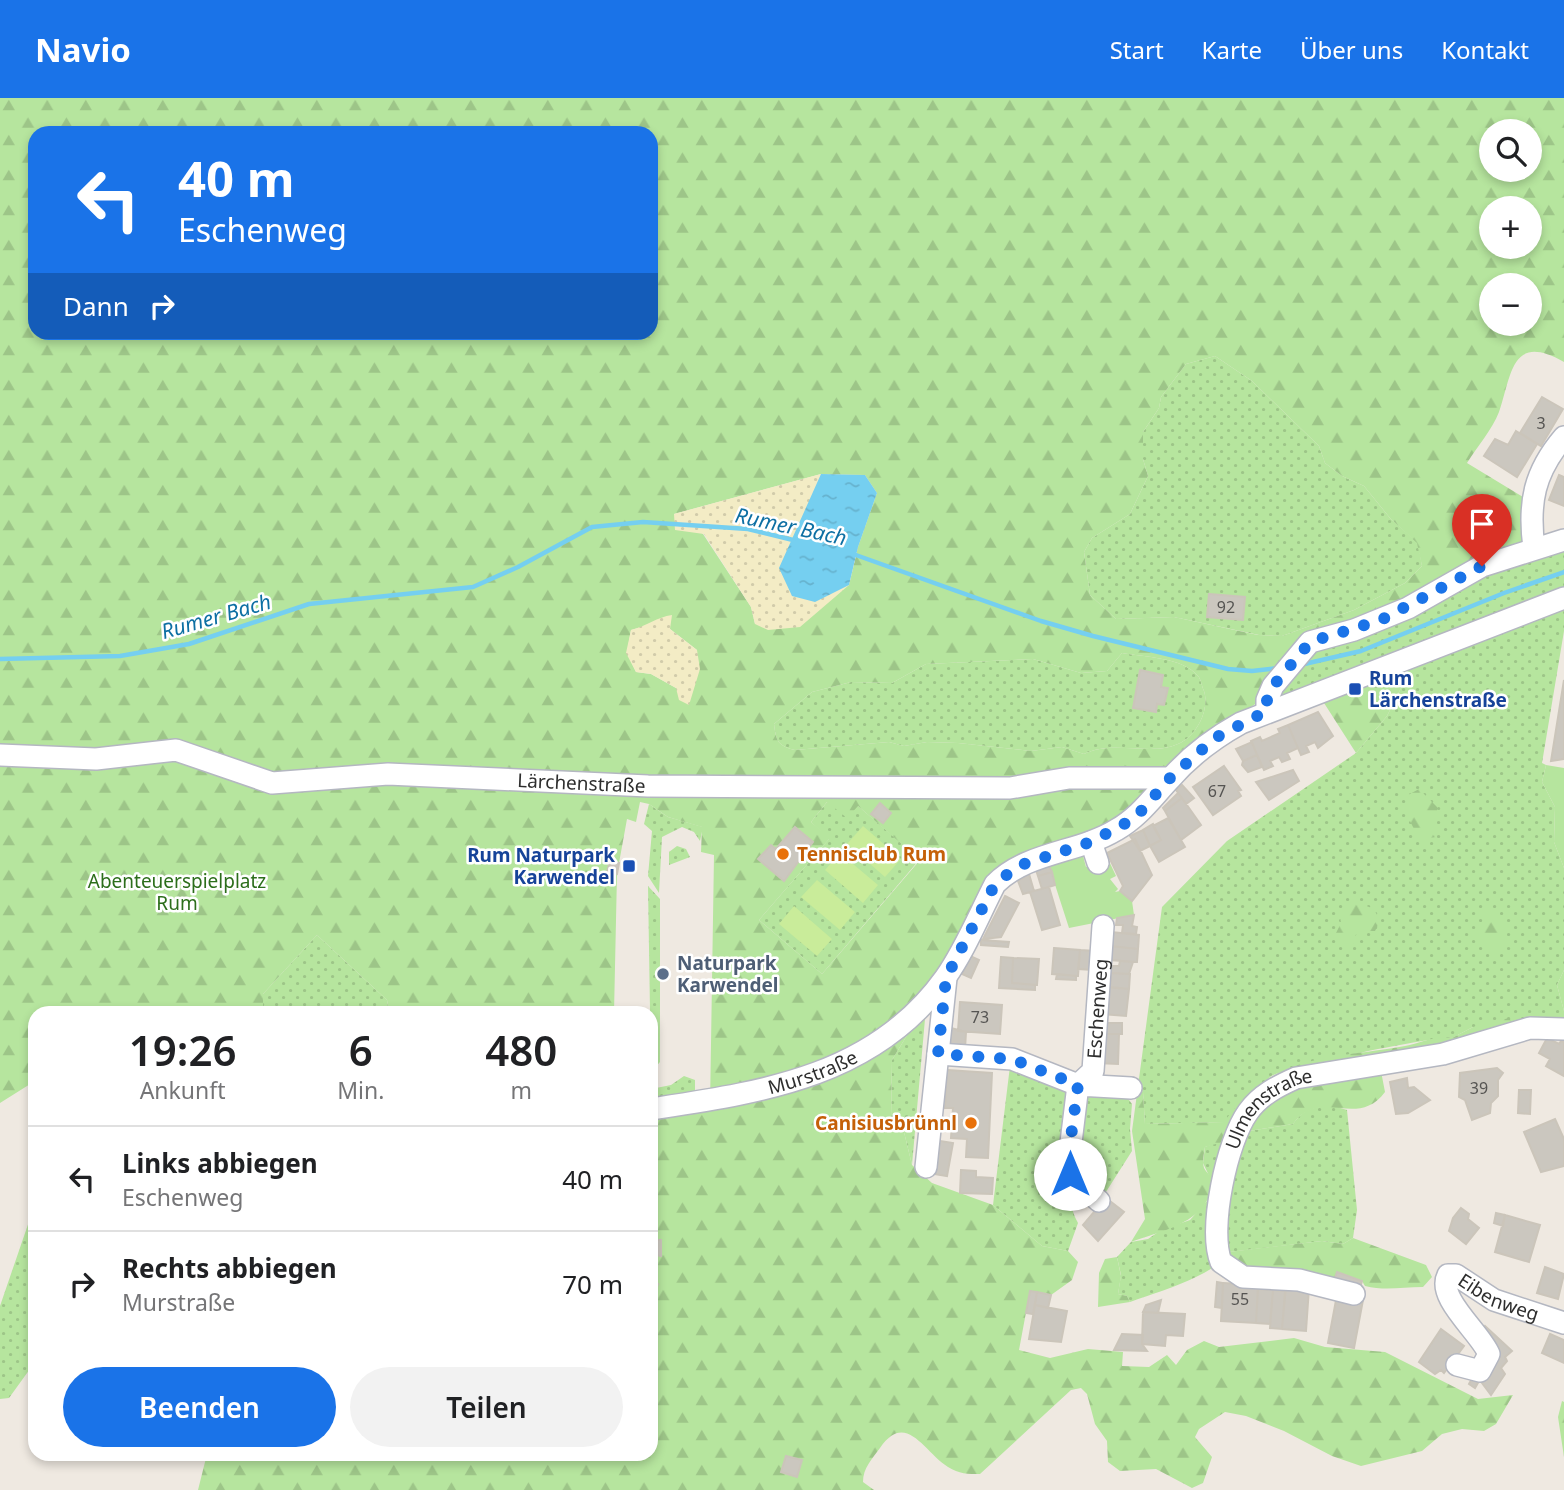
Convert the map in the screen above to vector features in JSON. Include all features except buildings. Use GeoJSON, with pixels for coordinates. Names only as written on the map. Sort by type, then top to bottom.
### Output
{"type":"FeatureCollection","features":[{"type":"Feature","properties":{"kind":"street"},"geometry":{"type":"LineString","coordinates":[[1535,548],[1530,516],[1533,490],[1542,467],[1564,437]]}},
{"type":"Feature","properties":{"kind":"street"},"geometry":{"type":"LineString","coordinates":[[1564,540],[1482,566],[1381,620],[1315,640],[1303,649],[1280,677],[1269,694],[1267,711],[1564,597]]}},
{"type":"Feature","properties":{"kind":"street","name":"Murstraße"},"geometry":{"type":"LineString","coordinates":[[658,1108],[706,1101],[814,1076],[856,1056],[891,1033],[946,978],[995,884],[1005,874],[1018,866],[1091,842],[1135,818],[1170,778],[1215,738],[1267,711]]}},
{"type":"Feature","properties":{"kind":"street","name":"Lärchenstraße"},"geometry":{"type":"LineString","coordinates":[[0,755],[96,759],[176,750],[272,783],[399,774],[648,786],[1010,788],[1069,778],[1170,778]]}},
{"type":"Feature","properties":{"kind":"street"},"geometry":{"type":"LineString","coordinates":[[1091,842],[1098,863]]}},
{"type":"Feature","properties":{"kind":"street","name":"Eschenweg"},"geometry":{"type":"LineString","coordinates":[[1099,1201],[1073,1177],[1068,1167],[1078,1085],[1093,1071],[1102,926]]}},
{"type":"Feature","properties":{"kind":"street","name":"Murstraße"},"geometry":{"type":"LineString","coordinates":[[926,1167],[946,978]]}},
{"type":"Feature","properties":{"kind":"street","name":"Ulmenstraße"},"geometry":{"type":"LineString","coordinates":[[1354,1294],[1299,1280],[1243,1277],[1232,1273],[1222,1262],[1217,1247],[1217,1221],[1234,1144],[1250,1110],[1275,1087],[1296,1078],[1443,1054],[1530,1028],[1564,1029]]}},
{"type":"Feature","properties":{"kind":"street","name":"Eschenweg"},"geometry":{"type":"LineString","coordinates":[[938,1054],[1012,1059],[1078,1085],[1131,1088]]}},
{"type":"Feature","properties":{"kind":"street","name":"Eibenweg"},"geometry":{"type":"LineString","coordinates":[[1457,1365],[1480,1371],[1489,1354],[1447,1293],[1445,1280],[1448,1275],[1456,1275],[1494,1300],[1564,1323]]}},
{"type":"Feature","properties":{"kind":"green space","name":"Abenteuerspielplatz Rum"},"geometry":{"type":"Polygon","coordinates":[[[0,98],[1564,98],[1564,362],[1547,354],[1533,352],[1516,362],[1496,419],[1467,463],[1523,497],[1534,548],[1320,638],[1258,702],[1183,755],[1143,801],[1105,828],[1008,861],[993,871],[940,968],[935,1003],[909,1032],[892,1060],[891,1121],[904,1132],[912,1165],[932,1183],[993,1205],[1042,1246],[1068,1251],[1078,1262],[1072,1280],[1051,1295],[1030,1291],[1019,1350],[1050,1358],[1088,1349],[1123,1352],[1122,1366],[1149,1367],[1167,1355],[1176,1365],[1187,1350],[1204,1341],[1219,1347],[1294,1338],[1325,1347],[1385,1352],[1478,1399],[1513,1395],[1496,1424],[1484,1431],[1462,1429],[1442,1434],[1422,1451],[1361,1466],[1332,1456],[1284,1431],[1246,1416],[1225,1412],[1199,1429],[1195,1437],[1212,1457],[1203,1483],[1192,1488],[1156,1469],[1120,1471],[1108,1462],[1107,1441],[1095,1424],[1087,1394],[1081,1388],[1071,1390],[980,1474],[952,1469],[907,1433],[889,1437],[866,1468],[863,1477],[863,1482],[874,1490],[198,1490],[205,1461],[658,1461],[658,1117],[710,1107],[714,855],[701,852],[702,827],[668,817],[649,804],[640,802],[636,822],[627,819],[619,863],[610,861],[608,872],[617,874],[614,1006],[388,1006],[387,1000],[317,935],[263,994],[263,1006],[28,1006],[28,1085],[0,1103],[0,98]],[[1215,356],[1186,364],[1161,397],[1159,408],[1143,432],[1143,459],[1148,476],[1130,514],[1092,538],[1084,552],[1090,595],[1116,619],[1174,617],[1258,635],[1282,636],[1354,610],[1405,583],[1422,566],[1417,543],[1390,518],[1364,486],[1342,476],[1325,463],[1319,446],[1252,381],[1215,356]],[[821,474],[674,514],[703,534],[751,607],[755,624],[849,585],[858,547],[821,474]],[[649,625],[631,630],[627,653],[636,672],[651,674],[676,688],[697,650],[670,629],[649,625]],[[1122,653],[1107,671],[1081,673],[1033,659],[926,664],[892,683],[851,682],[812,692],[774,724],[779,742],[795,750],[889,742],[904,746],[927,742],[1031,751],[1062,747],[1084,754],[1099,749],[1147,749],[1177,745],[1189,736],[1200,722],[1205,706],[1204,691],[1199,677],[1183,665],[1122,653]],[[827,802],[811,822],[830,838],[759,920],[822,974],[920,860],[858,806],[847,818],[827,802]]]}},
{"type":"Feature","properties":{"kind":"green space"},"geometry":{"type":"Polygon","coordinates":[[[1215,356],[1252,381],[1319,446],[1325,463],[1342,476],[1364,486],[1390,518],[1418,543],[1422,566],[1405,583],[1354,610],[1282,636],[1259,635],[1174,617],[1116,619],[1090,595],[1084,552],[1092,538],[1130,514],[1148,476],[1143,459],[1143,432],[1159,408],[1161,397],[1186,364],[1215,356]]]}},
{"type":"Feature","properties":{"kind":"green space"},"geometry":{"type":"Polygon","coordinates":[[[1564,540],[1564,631],[1542,763],[1546,765],[1542,782],[1555,807],[1554,842],[1564,868],[1564,970],[1557,985],[1564,1011],[1564,1029],[1473,1027],[1452,1038],[1420,1041],[1330,1059],[1270,1077],[1232,1122],[1145,1124],[1143,1092],[1138,1086],[1162,907],[1227,841],[1356,753],[1387,716],[1409,672],[1267,711],[1303,649],[1564,540]]]}},
{"type":"Feature","properties":{"kind":"green space"},"geometry":{"type":"Polygon","coordinates":[[[1122,653],[1173,661],[1191,670],[1201,681],[1205,695],[1203,715],[1189,736],[1177,745],[1147,749],[1099,749],[1084,754],[1062,747],[1031,751],[927,742],[904,746],[889,742],[795,750],[781,744],[776,735],[774,724],[812,692],[851,682],[892,683],[926,664],[1033,659],[1081,673],[1107,671],[1122,653]]]}},
{"type":"Feature","properties":{"kind":"green space"},"geometry":{"type":"Polygon","coordinates":[[[1403,660],[1409,672],[1387,716],[1356,753],[1317,692],[1403,660]]]}},
{"type":"Feature","properties":{"kind":"green space"},"geometry":{"type":"Polygon","coordinates":[[[1546,765],[1564,768],[1564,868],[1554,842],[1555,807],[1542,782],[1546,765]]]}},
{"type":"Feature","properties":{"kind":"green space"},"geometry":{"type":"Polygon","coordinates":[[[1419,789],[1437,807],[1437,837],[1419,839],[1404,809],[1408,795],[1419,789]]]}},
{"type":"Feature","properties":{"kind":"green space"},"geometry":{"type":"Polygon","coordinates":[[[827,802],[858,806],[920,859],[822,974],[759,920],[829,839],[811,822],[827,802]]]}},
{"type":"Feature","properties":{"kind":"green space"},"geometry":{"type":"Polygon","coordinates":[[[649,804],[668,817],[703,827],[700,841],[694,832],[682,827],[662,837],[659,893],[648,876],[652,831],[644,824],[649,804]]]}},
{"type":"Feature","properties":{"kind":"green space"},"geometry":{"type":"Polygon","coordinates":[[[863,826],[901,859],[885,877],[847,844],[863,826]]]}},
{"type":"Feature","properties":{"kind":"green space"},"geometry":{"type":"Polygon","coordinates":[[[677,846],[686,849],[690,857],[669,865],[669,852],[677,846]]]}},
{"type":"Feature","properties":{"kind":"green space"},"geometry":{"type":"Polygon","coordinates":[[[1082,852],[1086,867],[1108,859],[1116,876],[1110,879],[1118,889],[1115,892],[1120,891],[1132,901],[1134,915],[1069,928],[1049,866],[1082,852]]]}},
{"type":"Feature","properties":{"kind":"green space"},"geometry":{"type":"Polygon","coordinates":[[[840,853],[878,885],[863,903],[825,870],[840,853]]]}},
{"type":"Feature","properties":{"kind":"green space"},"geometry":{"type":"Polygon","coordinates":[[[817,880],[855,912],[840,930],[801,897],[817,880]]]}},
{"type":"Feature","properties":{"kind":"green space"},"geometry":{"type":"Polygon","coordinates":[[[648,886],[660,899],[658,1064],[658,1006],[650,1006],[648,886]]]}},
{"type":"Feature","properties":{"kind":"green space"},"geometry":{"type":"Polygon","coordinates":[[[1354,901],[1374,909],[1380,921],[1375,931],[1357,931],[1353,944],[1342,946],[1335,935],[1341,923],[1339,910],[1354,901]]]}},
{"type":"Feature","properties":{"kind":"green space"},"geometry":{"type":"Polygon","coordinates":[[[794,906],[832,939],[817,956],[779,924],[794,906]]]}},
{"type":"Feature","properties":{"kind":"green space"},"geometry":{"type":"Polygon","coordinates":[[[1494,909],[1508,924],[1505,945],[1494,952],[1486,950],[1478,936],[1486,910],[1494,909]]]}},
{"type":"Feature","properties":{"kind":"green space"},"geometry":{"type":"Polygon","coordinates":[[[317,935],[387,1000],[388,1006],[263,1006],[263,994],[317,935]]]}},
{"type":"Feature","properties":{"kind":"green space"},"geometry":{"type":"Polygon","coordinates":[[[1564,970],[1564,1011],[1557,985],[1564,970]]]}},
{"type":"Feature","properties":{"kind":"green space"},"geometry":{"type":"Polygon","coordinates":[[[935,1004],[939,1004],[925,1019],[912,1165],[904,1132],[891,1121],[892,1060],[909,1032],[935,1004]]]}},
{"type":"Feature","properties":{"kind":"green space"},"geometry":{"type":"Polygon","coordinates":[[[1509,1018],[1514,1025],[1380,1066],[1385,1092],[1374,1103],[1363,1108],[1315,1108],[1304,1113],[1293,1124],[1243,1132],[1230,1140],[1205,1147],[1203,1166],[1212,1182],[1203,1207],[1182,1223],[1131,1242],[1145,1219],[1132,1131],[1138,1086],[1143,1092],[1145,1124],[1224,1122],[1243,1099],[1263,1083],[1304,1063],[1411,1045],[1434,1038],[1452,1038],[1473,1027],[1509,1018]]]}},
{"type":"Feature","properties":{"kind":"green space"},"geometry":{"type":"Polygon","coordinates":[[[1010,1066],[1126,1096],[1132,1104],[1132,1151],[1104,1195],[1075,1187],[1072,1205],[1078,1223],[1068,1251],[1042,1246],[993,1205],[1010,1066]]]}},
{"type":"Feature","properties":{"kind":"green space"},"geometry":{"type":"Polygon","coordinates":[[[684,1076],[695,1080],[695,1092],[658,1101],[658,1088],[671,1085],[684,1076]]]}},
{"type":"Feature","properties":{"kind":"green space"},"geometry":{"type":"Polygon","coordinates":[[[1334,1106],[1347,1110],[1357,1210],[1353,1238],[1343,1244],[1322,1241],[1229,1252],[1211,1269],[1169,1289],[1130,1302],[1127,1296],[1118,1294],[1121,1275],[1117,1257],[1131,1242],[1148,1239],[1161,1230],[1190,1220],[1207,1201],[1212,1182],[1203,1163],[1205,1147],[1243,1132],[1293,1124],[1311,1109],[1334,1106]]]}},
{"type":"Feature","properties":{"kind":"green space"},"geometry":{"type":"Polygon","coordinates":[[[28,1224],[28,1372],[9,1398],[0,1399],[0,1306],[28,1224]]]}},
{"type":"Feature","properties":{"kind":"green space"},"geometry":{"type":"Polygon","coordinates":[[[1353,1238],[1426,1265],[1432,1277],[1423,1287],[1380,1288],[1365,1286],[1362,1281],[1337,1272],[1333,1283],[1234,1268],[1228,1252],[1322,1241],[1343,1244],[1353,1238]]]}},
{"type":"Feature","properties":{"kind":"green space"},"geometry":{"type":"Polygon","coordinates":[[[1117,1257],[1121,1276],[1118,1294],[1127,1296],[1130,1302],[1098,1307],[1099,1273],[1105,1259],[1117,1257]]]}},
{"type":"Feature","properties":{"kind":"green space"},"geometry":{"type":"Polygon","coordinates":[[[1562,1401],[1564,1402],[1564,1457],[1558,1417],[1562,1401]]]}},
{"type":"Feature","properties":{"kind":"sand"},"geometry":{"type":"Polygon","coordinates":[[[821,474],[865,475],[877,493],[858,547],[849,585],[800,627],[768,630],[755,624],[751,607],[704,534],[675,530],[674,514],[821,474]]]}},
{"type":"Feature","properties":{"kind":"sand"},"geometry":{"type":"Polygon","coordinates":[[[672,615],[670,629],[697,650],[700,669],[689,705],[679,700],[676,688],[651,674],[636,672],[626,653],[631,630],[672,615]]]}},
{"type":"Feature","properties":{"kind":"water"},"geometry":{"type":"Polygon","coordinates":[[[821,474],[865,475],[877,493],[858,547],[849,585],[815,602],[792,596],[779,568],[821,474]]]}},
{"type":"Feature","properties":{"kind":"waterway","name":"Rumer Bach"},"geometry":{"type":"LineString","coordinates":[[0,659],[120,656],[189,644],[309,604],[473,587],[518,567],[592,527],[643,522],[748,529],[793,540]]}},
{"type":"Feature","properties":{"kind":"waterway","name":"Rumer Bach"},"geometry":{"type":"LineString","coordinates":[[853,554],[1041,621],[1093,636],[1228,669],[1252,671],[1278,668]]}},
{"type":"Feature","properties":{"kind":"waterway","name":"Rumer Bach"},"geometry":{"type":"LineString","coordinates":[[1300,665],[1361,651],[1504,593],[1564,572]]}},
{"type":"Feature","properties":{"kind":"place","name":"Rum Lärchenstraße"},"geometry":{"type":"Point","coordinates":[1355,689]}},
{"type":"Feature","properties":{"kind":"place","name":"Tennisclub Rum"},"geometry":{"type":"Point","coordinates":[783,854]}},
{"type":"Feature","properties":{"kind":"place","name":"Rum Naturpark Karwendel"},"geometry":{"type":"Point","coordinates":[629,866]}},
{"type":"Feature","properties":{"kind":"place","name":"Naturpark Karwendel"},"geometry":{"type":"Point","coordinates":[663,974]}},
{"type":"Feature","properties":{"kind":"place","name":"Canisiusbrünnl"},"geometry":{"type":"Point","coordinates":[971,1123]}},
{"type":"Feature","properties":{"kind":"route"},"geometry":{"type":"LineString","coordinates":[[1070,1174],[1070,1136],[1078,1085],[1012,1059],[938,1054],[946,978],[995,884],[1018,866],[1091,842],[1114,832],[1135,818],[1170,778],[1215,738],[1267,711],[1267,700],[1273,686],[1310,642],[1381,620],[1408,608],[1482,566]]}}]}
